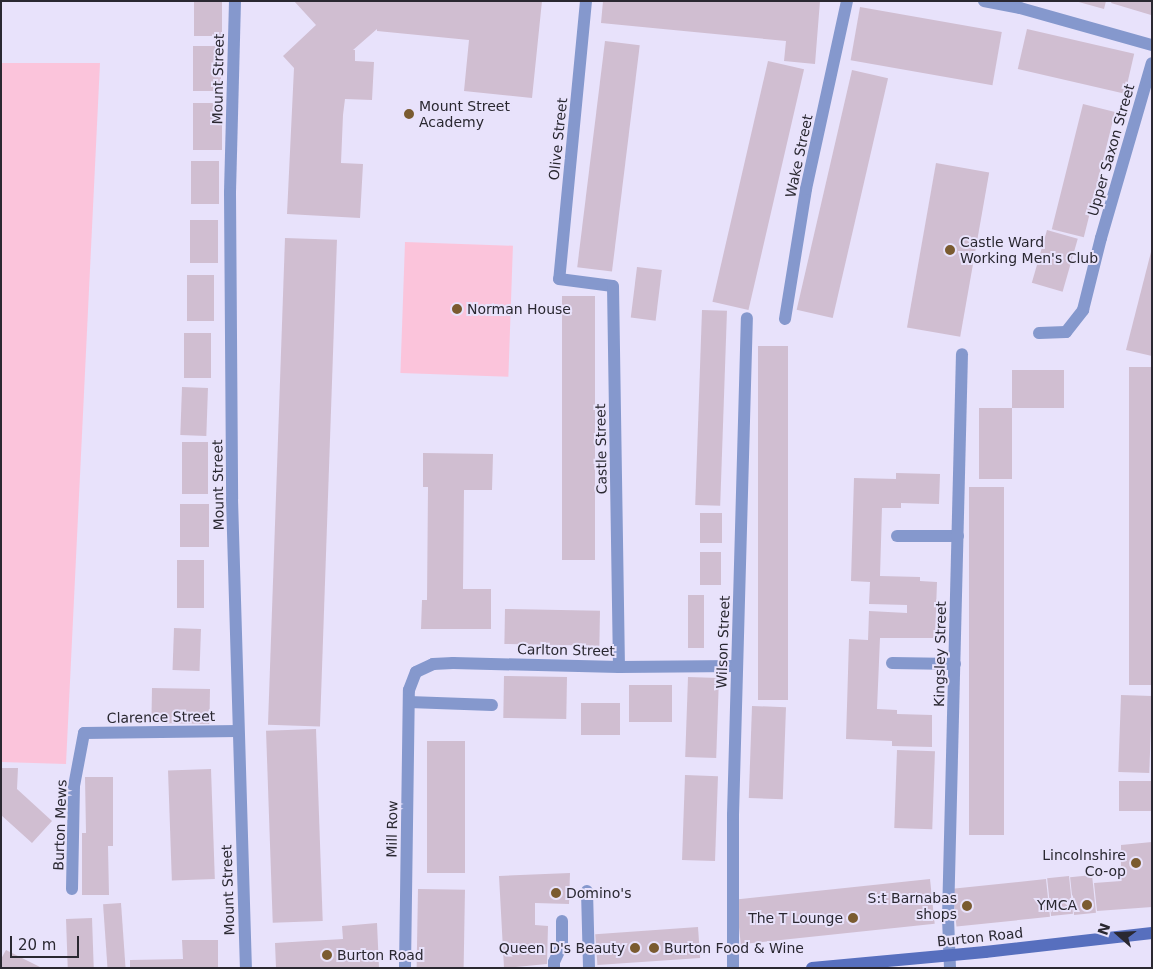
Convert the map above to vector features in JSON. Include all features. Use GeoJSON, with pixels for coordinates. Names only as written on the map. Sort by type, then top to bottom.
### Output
{"type":"FeatureCollection","features":[{"type":"Feature","properties":{"kind":"street","name":"Mount Street"},"geometry":{"type":"LineString","coordinates":[[235,1],[230,203],[232,499],[246,968]]}},
{"type":"Feature","properties":{"kind":"street","name":"Olive Street"},"geometry":{"type":"LineString","coordinates":[[559,279],[586,1]]}},
{"type":"Feature","properties":{"kind":"street","name":"Wake Street"},"geometry":{"type":"LineString","coordinates":[[785,319],[806,189],[847,1]]}},
{"type":"Feature","properties":{"kind":"street"},"geometry":{"type":"LineString","coordinates":[[984,1],[1020,8],[1152,45]]}},
{"type":"Feature","properties":{"kind":"street","name":"Upper Saxon Street"},"geometry":{"type":"LineString","coordinates":[[1039,333],[1066,332],[1083,310],[1101,238],[1152,63]]}},
{"type":"Feature","properties":{"kind":"street","name":"Castle Street"},"geometry":{"type":"LineString","coordinates":[[559,279],[614,286],[619,667]]}},
{"type":"Feature","properties":{"kind":"street","name":"Wilson Street"},"geometry":{"type":"LineString","coordinates":[[732,968],[736,666],[742,543],[747,318]]}},
{"type":"Feature","properties":{"kind":"street","name":"Kingsley Street"},"geometry":{"type":"LineString","coordinates":[[950,962],[962,354]]}},
{"type":"Feature","properties":{"kind":"street"},"geometry":{"type":"LineString","coordinates":[[898,536],[958,536]]}},
{"type":"Feature","properties":{"kind":"street"},"geometry":{"type":"LineString","coordinates":[[892,663],[955,664]]}},
{"type":"Feature","properties":{"kind":"street","name":"Carlton Street"},"geometry":{"type":"LineString","coordinates":[[409,696],[416,672],[433,664],[619,667],[736,666]]}},
{"type":"Feature","properties":{"kind":"street"},"geometry":{"type":"LineString","coordinates":[[409,696],[492,705]]}},
{"type":"Feature","properties":{"kind":"street","name":"Mill Row"},"geometry":{"type":"LineString","coordinates":[[405,968],[409,696]]}},
{"type":"Feature","properties":{"kind":"street","name":"Clarence Street"},"geometry":{"type":"LineString","coordinates":[[84,733],[238,732]]}},
{"type":"Feature","properties":{"kind":"street","name":"Burton Mews"},"geometry":{"type":"LineString","coordinates":[[72,889],[74,786],[84,733]]}},
{"type":"Feature","properties":{"kind":"street"},"geometry":{"type":"LineString","coordinates":[[587,891],[590,968]]}},
{"type":"Feature","properties":{"kind":"street"},"geometry":{"type":"LineString","coordinates":[[554,968],[554,962],[562,945],[562,920]]}},
{"type":"Feature","properties":{"kind":"street","name":"Burton Road"},"geometry":{"type":"LineString","coordinates":[[812,968],[950,962],[1152,933]]}},
{"type":"Feature","properties":{"kind":"shaded area"},"geometry":{"type":"Polygon","coordinates":[[[1,63],[100,63],[66,764],[1,762],[1,63]]]}},
{"type":"Feature","properties":{"kind":"shaded area","name":"Norman House"},"geometry":{"type":"Polygon","coordinates":[[[405,242],[513,246],[508,377],[400,373],[405,242]]]}},
{"type":"Feature","properties":{"kind":"building"},"geometry":{"type":"Polygon","coordinates":[[[194,1],[222,1],[222,36],[194,36],[194,1]]]}},
{"type":"Feature","properties":{"kind":"building"},"geometry":{"type":"Polygon","coordinates":[[[294,1],[542,1],[532,98],[464,91],[469,40],[377,31],[377,29],[353,50],[355,50],[355,61],[374,62],[372,100],[345,99],[343,115],[341,163],[363,164],[360,218],[287,214],[294,68],[283,56],[316,25],[294,1]]]}},
{"type":"Feature","properties":{"kind":"building"},"geometry":{"type":"Polygon","coordinates":[[[603,1],[820,1],[815,64],[784,61],[786,41],[601,23],[603,1]]]}},
{"type":"Feature","properties":{"kind":"building"},"geometry":{"type":"Polygon","coordinates":[[[1075,1],[1106,1],[1104,9],[1075,1]]]}},
{"type":"Feature","properties":{"kind":"building"},"geometry":{"type":"Polygon","coordinates":[[[1112,1],[1152,1],[1151,15],[1111,3],[1112,1]]]}},
{"type":"Feature","properties":{"kind":"building"},"geometry":{"type":"Polygon","coordinates":[[[860,7],[1002,32],[992,85],[851,60],[860,7]]]}},
{"type":"Feature","properties":{"kind":"building"},"geometry":{"type":"Polygon","coordinates":[[[1027,29],[1134,54],[1125,94],[1018,69],[1027,29]]]}},
{"type":"Feature","properties":{"kind":"building"},"geometry":{"type":"Polygon","coordinates":[[[605,41],[640,45],[612,272],[577,267],[605,41]]]}},
{"type":"Feature","properties":{"kind":"building"},"geometry":{"type":"Polygon","coordinates":[[[193,46],[221,46],[221,91],[193,91],[193,46]]]}},
{"type":"Feature","properties":{"kind":"building"},"geometry":{"type":"Polygon","coordinates":[[[768,61],[804,69],[748,310],[712,302],[768,61]]]}},
{"type":"Feature","properties":{"kind":"building"},"geometry":{"type":"Polygon","coordinates":[[[852,70],[888,78],[833,318],[797,310],[852,70]]]}},
{"type":"Feature","properties":{"kind":"building"},"geometry":{"type":"Polygon","coordinates":[[[193,103],[222,103],[222,150],[193,150],[193,103]]]}},
{"type":"Feature","properties":{"kind":"building"},"geometry":{"type":"Polygon","coordinates":[[[1083,104],[1115,112],[1084,237],[1052,229],[1083,104]]]}},
{"type":"Feature","properties":{"kind":"building"},"geometry":{"type":"Polygon","coordinates":[[[191,161],[219,161],[219,204],[191,204],[191,161]]]}},
{"type":"Feature","properties":{"kind":"building","name":"Castle Ward Working Men's Club"},"geometry":{"type":"Polygon","coordinates":[[[936,163],[989,172],[960,337],[907,327],[936,163]]]}},
{"type":"Feature","properties":{"kind":"building"},"geometry":{"type":"Polygon","coordinates":[[[190,220],[218,220],[218,263],[190,263],[190,220]]]}},
{"type":"Feature","properties":{"kind":"building"},"geometry":{"type":"Polygon","coordinates":[[[1047,230],[1078,239],[1063,292],[1032,283],[1047,230]]]}},
{"type":"Feature","properties":{"kind":"building"},"geometry":{"type":"Polygon","coordinates":[[[285,238],[337,240],[320,727],[268,725],[285,238]]]}},
{"type":"Feature","properties":{"kind":"building"},"geometry":{"type":"Polygon","coordinates":[[[1152,252],[1152,356],[1126,350],[1152,252]]]}},
{"type":"Feature","properties":{"kind":"building"},"geometry":{"type":"Polygon","coordinates":[[[637,267],[662,270],[656,321],[631,318],[637,267]]]}},
{"type":"Feature","properties":{"kind":"building"},"geometry":{"type":"Polygon","coordinates":[[[187,275],[214,275],[214,321],[187,321],[187,275]]]}},
{"type":"Feature","properties":{"kind":"building"},"geometry":{"type":"Polygon","coordinates":[[[562,296],[595,296],[595,560],[562,560],[562,296]]]}},
{"type":"Feature","properties":{"kind":"building"},"geometry":{"type":"Polygon","coordinates":[[[702,310],[727,311],[720,506],[695,505],[702,310]]]}},
{"type":"Feature","properties":{"kind":"building"},"geometry":{"type":"Polygon","coordinates":[[[184,333],[211,333],[211,378],[184,378],[184,333]]]}},
{"type":"Feature","properties":{"kind":"building"},"geometry":{"type":"Polygon","coordinates":[[[758,346],[788,346],[788,700],[758,700],[758,346]]]}},
{"type":"Feature","properties":{"kind":"building"},"geometry":{"type":"Polygon","coordinates":[[[1129,367],[1152,367],[1152,685],[1129,685],[1129,367]]]}},
{"type":"Feature","properties":{"kind":"building"},"geometry":{"type":"Polygon","coordinates":[[[1012,370],[1064,370],[1064,408],[1012,408],[1012,370]]]}},
{"type":"Feature","properties":{"kind":"building"},"geometry":{"type":"Polygon","coordinates":[[[182,387],[208,388],[206,436],[180,435],[182,387]]]}},
{"type":"Feature","properties":{"kind":"building"},"geometry":{"type":"Polygon","coordinates":[[[979,408],[1012,408],[1012,479],[979,479],[979,408]]]}},
{"type":"Feature","properties":{"kind":"building"},"geometry":{"type":"Polygon","coordinates":[[[182,442],[208,442],[208,494],[182,494],[182,442]]]}},
{"type":"Feature","properties":{"kind":"building"},"geometry":{"type":"Polygon","coordinates":[[[423,453],[493,454],[492,490],[464,490],[463,589],[491,589],[491,629],[421,629],[422,600],[427,600],[428,487],[423,487],[423,453]]]}},
{"type":"Feature","properties":{"kind":"building"},"geometry":{"type":"Polygon","coordinates":[[[896,473],[940,474],[939,504],[901,503],[901,508],[882,508],[880,576],[920,577],[920,581],[937,582],[935,638],[880,638],[877,709],[897,710],[897,714],[932,715],[932,747],[892,746],[892,741],[846,739],[849,639],[868,640],[869,611],[907,613],[907,605],[869,604],[870,582],[851,581],[854,478],[896,479],[896,473]]]}},
{"type":"Feature","properties":{"kind":"building"},"geometry":{"type":"Polygon","coordinates":[[[969,487],[1004,487],[1004,835],[969,835],[969,487]]]}},
{"type":"Feature","properties":{"kind":"building"},"geometry":{"type":"Polygon","coordinates":[[[180,504],[209,504],[209,547],[180,547],[180,504]]]}},
{"type":"Feature","properties":{"kind":"building"},"geometry":{"type":"Polygon","coordinates":[[[700,513],[722,513],[722,543],[700,543],[700,513]]]}},
{"type":"Feature","properties":{"kind":"building"},"geometry":{"type":"Polygon","coordinates":[[[700,552],[721,552],[721,585],[700,585],[700,552]]]}},
{"type":"Feature","properties":{"kind":"building"},"geometry":{"type":"Polygon","coordinates":[[[177,560],[204,560],[204,608],[177,608],[177,560]]]}},
{"type":"Feature","properties":{"kind":"building"},"geometry":{"type":"Polygon","coordinates":[[[688,595],[704,595],[704,648],[688,648],[688,595]]]}},
{"type":"Feature","properties":{"kind":"building"},"geometry":{"type":"Polygon","coordinates":[[[505,609],[600,611],[599,646],[504,644],[505,609]]]}},
{"type":"Feature","properties":{"kind":"building"},"geometry":{"type":"Polygon","coordinates":[[[174,628],[201,629],[200,671],[173,670],[174,628]]]}},
{"type":"Feature","properties":{"kind":"building"},"geometry":{"type":"Polygon","coordinates":[[[504,676],[567,677],[566,719],[503,718],[504,676]]]}},
{"type":"Feature","properties":{"kind":"building"},"geometry":{"type":"Polygon","coordinates":[[[688,677],[719,678],[716,758],[685,757],[688,677]]]}},
{"type":"Feature","properties":{"kind":"building"},"geometry":{"type":"Polygon","coordinates":[[[629,685],[672,685],[672,722],[629,722],[629,685]]]}},
{"type":"Feature","properties":{"kind":"building"},"geometry":{"type":"Polygon","coordinates":[[[152,688],[210,689],[209,724],[151,723],[152,688]]]}},
{"type":"Feature","properties":{"kind":"building"},"geometry":{"type":"Polygon","coordinates":[[[1121,695],[1152,696],[1149,773],[1118,772],[1121,695]]]}},
{"type":"Feature","properties":{"kind":"building"},"geometry":{"type":"Polygon","coordinates":[[[581,703],[620,703],[620,735],[581,735],[581,703]]]}},
{"type":"Feature","properties":{"kind":"building"},"geometry":{"type":"Polygon","coordinates":[[[752,706],[786,707],[783,799],[749,798],[752,706]]]}},
{"type":"Feature","properties":{"kind":"building"},"geometry":{"type":"Polygon","coordinates":[[[316,729],[323,921],[273,923],[266,731],[316,729]]]}},
{"type":"Feature","properties":{"kind":"building"},"geometry":{"type":"Polygon","coordinates":[[[427,741],[465,741],[465,873],[427,873],[427,741]]]}},
{"type":"Feature","properties":{"kind":"building"},"geometry":{"type":"Polygon","coordinates":[[[897,750],[935,751],[932,829],[894,828],[897,750]]]}},
{"type":"Feature","properties":{"kind":"building"},"geometry":{"type":"Polygon","coordinates":[[[1,768],[18,768],[17,789],[52,821],[32,843],[1,815],[1,768]]]}},
{"type":"Feature","properties":{"kind":"building"},"geometry":{"type":"Polygon","coordinates":[[[211,769],[215,879],[172,880],[168,771],[211,769]]]}},
{"type":"Feature","properties":{"kind":"building"},"geometry":{"type":"Polygon","coordinates":[[[685,775],[718,776],[715,861],[682,860],[685,775]]]}},
{"type":"Feature","properties":{"kind":"building"},"geometry":{"type":"Polygon","coordinates":[[[85,777],[113,777],[113,846],[108,846],[109,895],[82,895],[82,833],[86,833],[85,777]]]}},
{"type":"Feature","properties":{"kind":"building"},"geometry":{"type":"Polygon","coordinates":[[[1119,781],[1152,781],[1152,811],[1119,811],[1119,781]]]}},
{"type":"Feature","properties":{"kind":"building","name":"Lincolnshire Co-op"},"geometry":{"type":"Polygon","coordinates":[[[1152,842],[1152,907],[1097,911],[1094,883],[1121,881],[1121,845],[1152,842]]]}},
{"type":"Feature","properties":{"kind":"building"},"geometry":{"type":"Polygon","coordinates":[[[570,873],[569,904],[535,903],[535,925],[548,926],[547,964],[504,968],[499,876],[570,873]]]}},
{"type":"Feature","properties":{"kind":"building"},"geometry":{"type":"Polygon","coordinates":[[[1092,875],[1096,913],[1074,915],[1070,877],[1092,875]]]}},
{"type":"Feature","properties":{"kind":"building"},"geometry":{"type":"Polygon","coordinates":[[[1069,876],[1073,914],[1051,916],[1047,878],[1069,876]]]}},
{"type":"Feature","properties":{"kind":"building"},"geometry":{"type":"Polygon","coordinates":[[[930,879],[935,924],[741,944],[736,899],[930,879]]]}},
{"type":"Feature","properties":{"kind":"building"},"geometry":{"type":"Polygon","coordinates":[[[1046,879],[1050,917],[956,927],[953,889],[1046,879]]]}},
{"type":"Feature","properties":{"kind":"building"},"geometry":{"type":"Polygon","coordinates":[[[418,889],[465,890],[464,968],[417,968],[418,889]]]}},
{"type":"Feature","properties":{"kind":"building"},"geometry":{"type":"Polygon","coordinates":[[[121,903],[126,968],[108,968],[103,904],[121,903]]]}},
{"type":"Feature","properties":{"kind":"building"},"geometry":{"type":"Polygon","coordinates":[[[92,918],[94,968],[68,968],[66,919],[92,918]]]}},
{"type":"Feature","properties":{"kind":"building","name":"Burton Road"},"geometry":{"type":"Polygon","coordinates":[[[377,923],[379,968],[276,968],[275,943],[343,939],[342,926],[377,923]]]}},
{"type":"Feature","properties":{"kind":"building"},"geometry":{"type":"Polygon","coordinates":[[[698,927],[700,958],[597,965],[595,934],[698,927]]]}},
{"type":"Feature","properties":{"kind":"building"},"geometry":{"type":"Polygon","coordinates":[[[182,940],[218,940],[218,968],[130,968],[130,960],[183,959],[182,940]]]}},
{"type":"Feature","properties":{"kind":"building"},"geometry":{"type":"Polygon","coordinates":[[[6,950],[42,968],[1,968],[1,959],[6,950]]]}},
{"type":"Feature","properties":{"kind":"place","name":"Mount Street Academy"},"geometry":{"type":"Point","coordinates":[409,114]}},
{"type":"Feature","properties":{"kind":"place","name":"Castle Ward Working Men's Club"},"geometry":{"type":"Point","coordinates":[950,250]}},
{"type":"Feature","properties":{"kind":"place","name":"Norman House"},"geometry":{"type":"Point","coordinates":[457,309]}},
{"type":"Feature","properties":{"kind":"place","name":"Lincolnshire Co-op"},"geometry":{"type":"Point","coordinates":[1136,863]}},
{"type":"Feature","properties":{"kind":"place","name":"Domino's"},"geometry":{"type":"Point","coordinates":[556,893]}},
{"type":"Feature","properties":{"kind":"place","name":"YMCA"},"geometry":{"type":"Point","coordinates":[1087,905]}},
{"type":"Feature","properties":{"kind":"place","name":"S:t Barnabas shops"},"geometry":{"type":"Point","coordinates":[967,906]}},
{"type":"Feature","properties":{"kind":"place","name":"The T Lounge"},"geometry":{"type":"Point","coordinates":[853,918]}},
{"type":"Feature","properties":{"kind":"place","name":"Queen D's Beauty"},"geometry":{"type":"Point","coordinates":[635,948]}},
{"type":"Feature","properties":{"kind":"place","name":"Burton Food & Wine"},"geometry":{"type":"Point","coordinates":[654,948]}},
{"type":"Feature","properties":{"kind":"place","name":"Burton Road"},"geometry":{"type":"Point","coordinates":[327,955]}}]}
